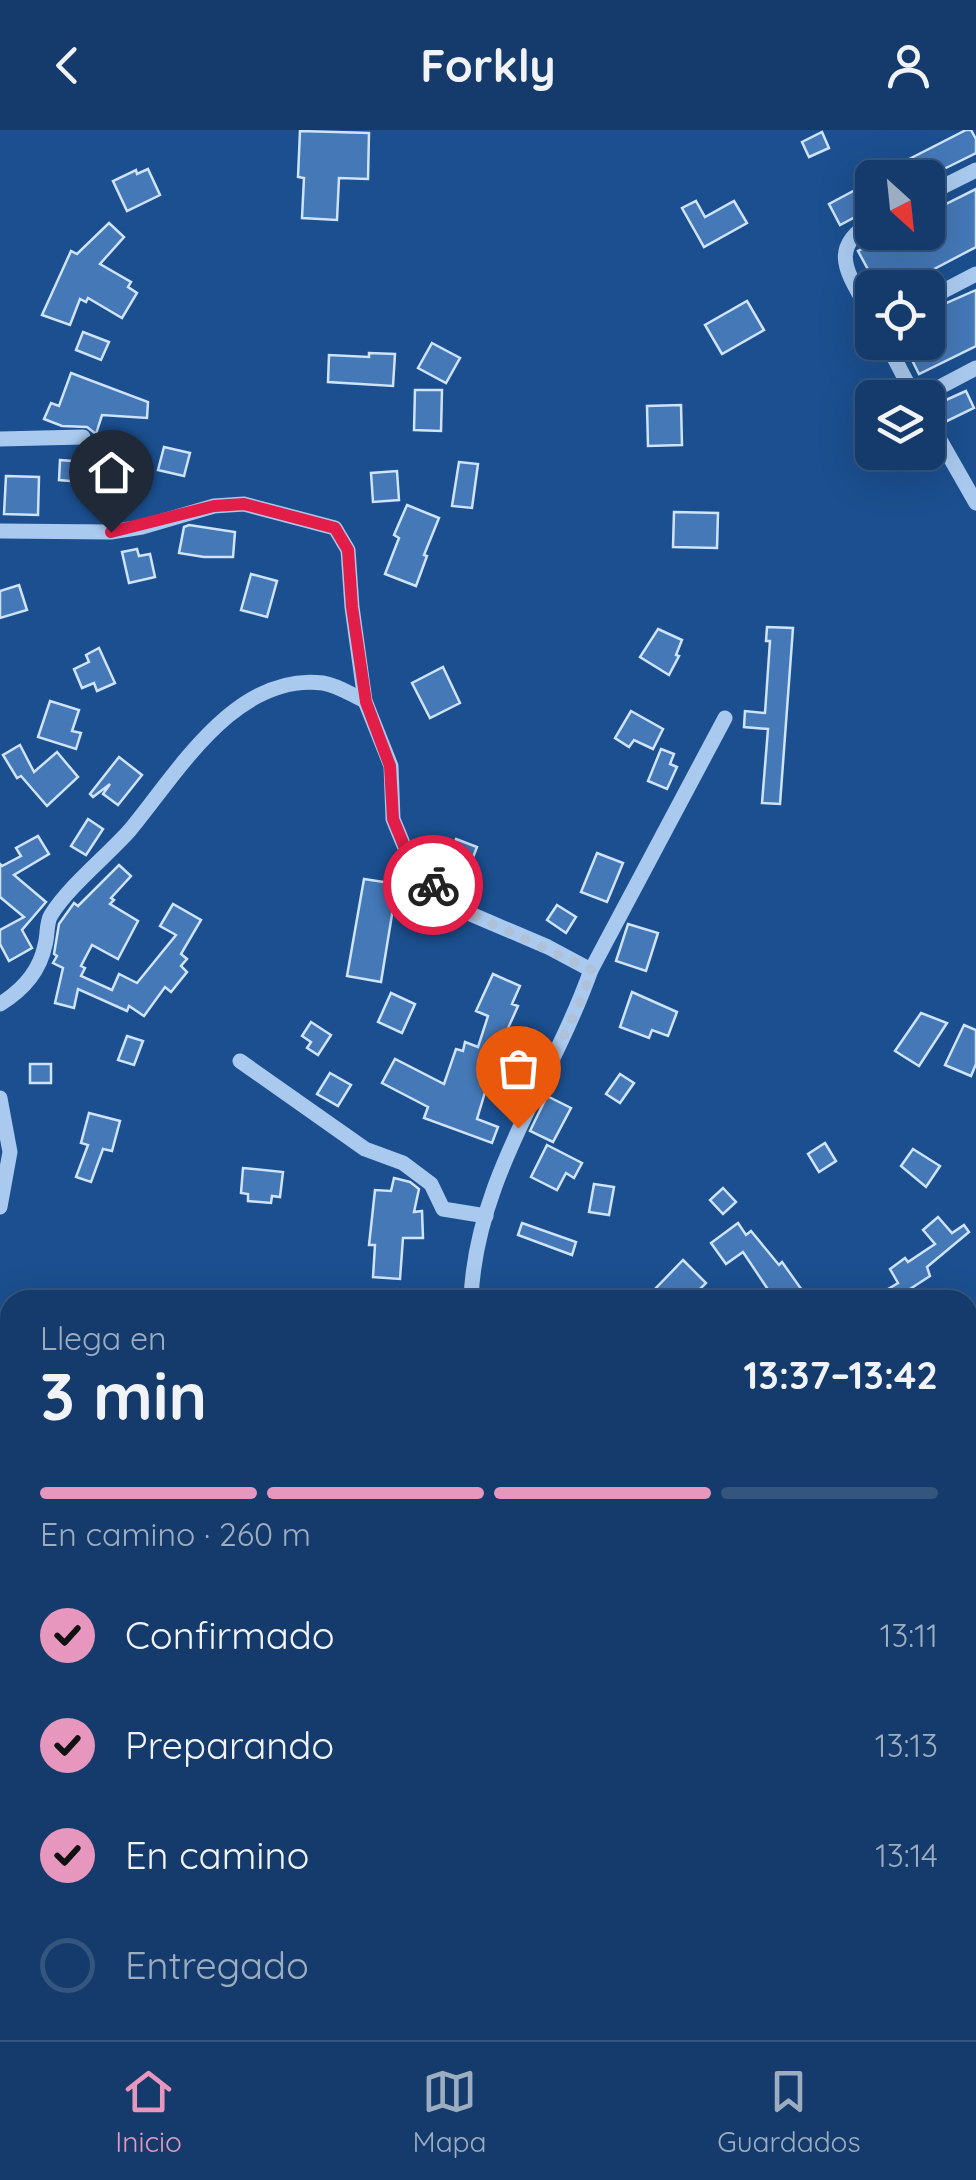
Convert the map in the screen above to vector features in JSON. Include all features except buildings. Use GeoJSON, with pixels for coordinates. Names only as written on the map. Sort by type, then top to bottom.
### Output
{"type":"FeatureCollection","features":[{"type":"Feature","properties":{"kind":"street"},"geometry":{"type":"LineString","coordinates":[[945,186],[976,170]]}},
{"type":"Feature","properties":{"kind":"street"},"geometry":{"type":"LineString","coordinates":[[855,232],[844,248],[844,263],[855,284]]}},
{"type":"Feature","properties":{"kind":"street"},"geometry":{"type":"LineString","coordinates":[[945,291],[976,274]]}},
{"type":"Feature","properties":{"kind":"street"},"geometry":{"type":"LineString","coordinates":[[945,384],[976,368]]}},
{"type":"Feature","properties":{"kind":"street"},"geometry":{"type":"LineString","coordinates":[[0,438],[84,438]]}},
{"type":"Feature","properties":{"kind":"street"},"geometry":{"type":"LineString","coordinates":[[945,449],[976,503]]}},
{"type":"Feature","properties":{"kind":"street"},"geometry":{"type":"LineString","coordinates":[[0,531],[111,532],[214,506],[244,504],[335,528],[348,550],[366,702],[390,766],[393,819],[407,853],[425,877],[466,912],[592,970]]}},
{"type":"Feature","properties":{"kind":"street"},"geometry":{"type":"LineString","coordinates":[[0,1004],[33,976],[45,948],[49,917],[130,829],[174,772],[228,717],[266,689],[296,683],[327,684],[366,702]]}},
{"type":"Feature","properties":{"kind":"street"},"geometry":{"type":"LineString","coordinates":[[470,1290],[492,1192],[518,1128],[579,1005],[592,970],[726,718]]}},
{"type":"Feature","properties":{"kind":"street"},"geometry":{"type":"LineString","coordinates":[[240,1061],[365,1150],[402,1163],[431,1184],[443,1209],[486,1216]]}},
{"type":"Feature","properties":{"kind":"street"},"geometry":{"type":"LineString","coordinates":[[0,1098],[10,1152],[0,1207]]}},
{"type":"Feature","properties":{"kind":"way so far"},"geometry":{"type":"LineString","coordinates":[[433,885],[466,912],[592,970],[579,1005],[518,1128]]}},
{"type":"Feature","properties":{"kind":"route"},"geometry":{"type":"LineString","coordinates":[[111,532],[214,506],[244,504],[335,528],[348,550],[366,702],[390,766],[393,819],[407,853],[433,885]]}}]}
